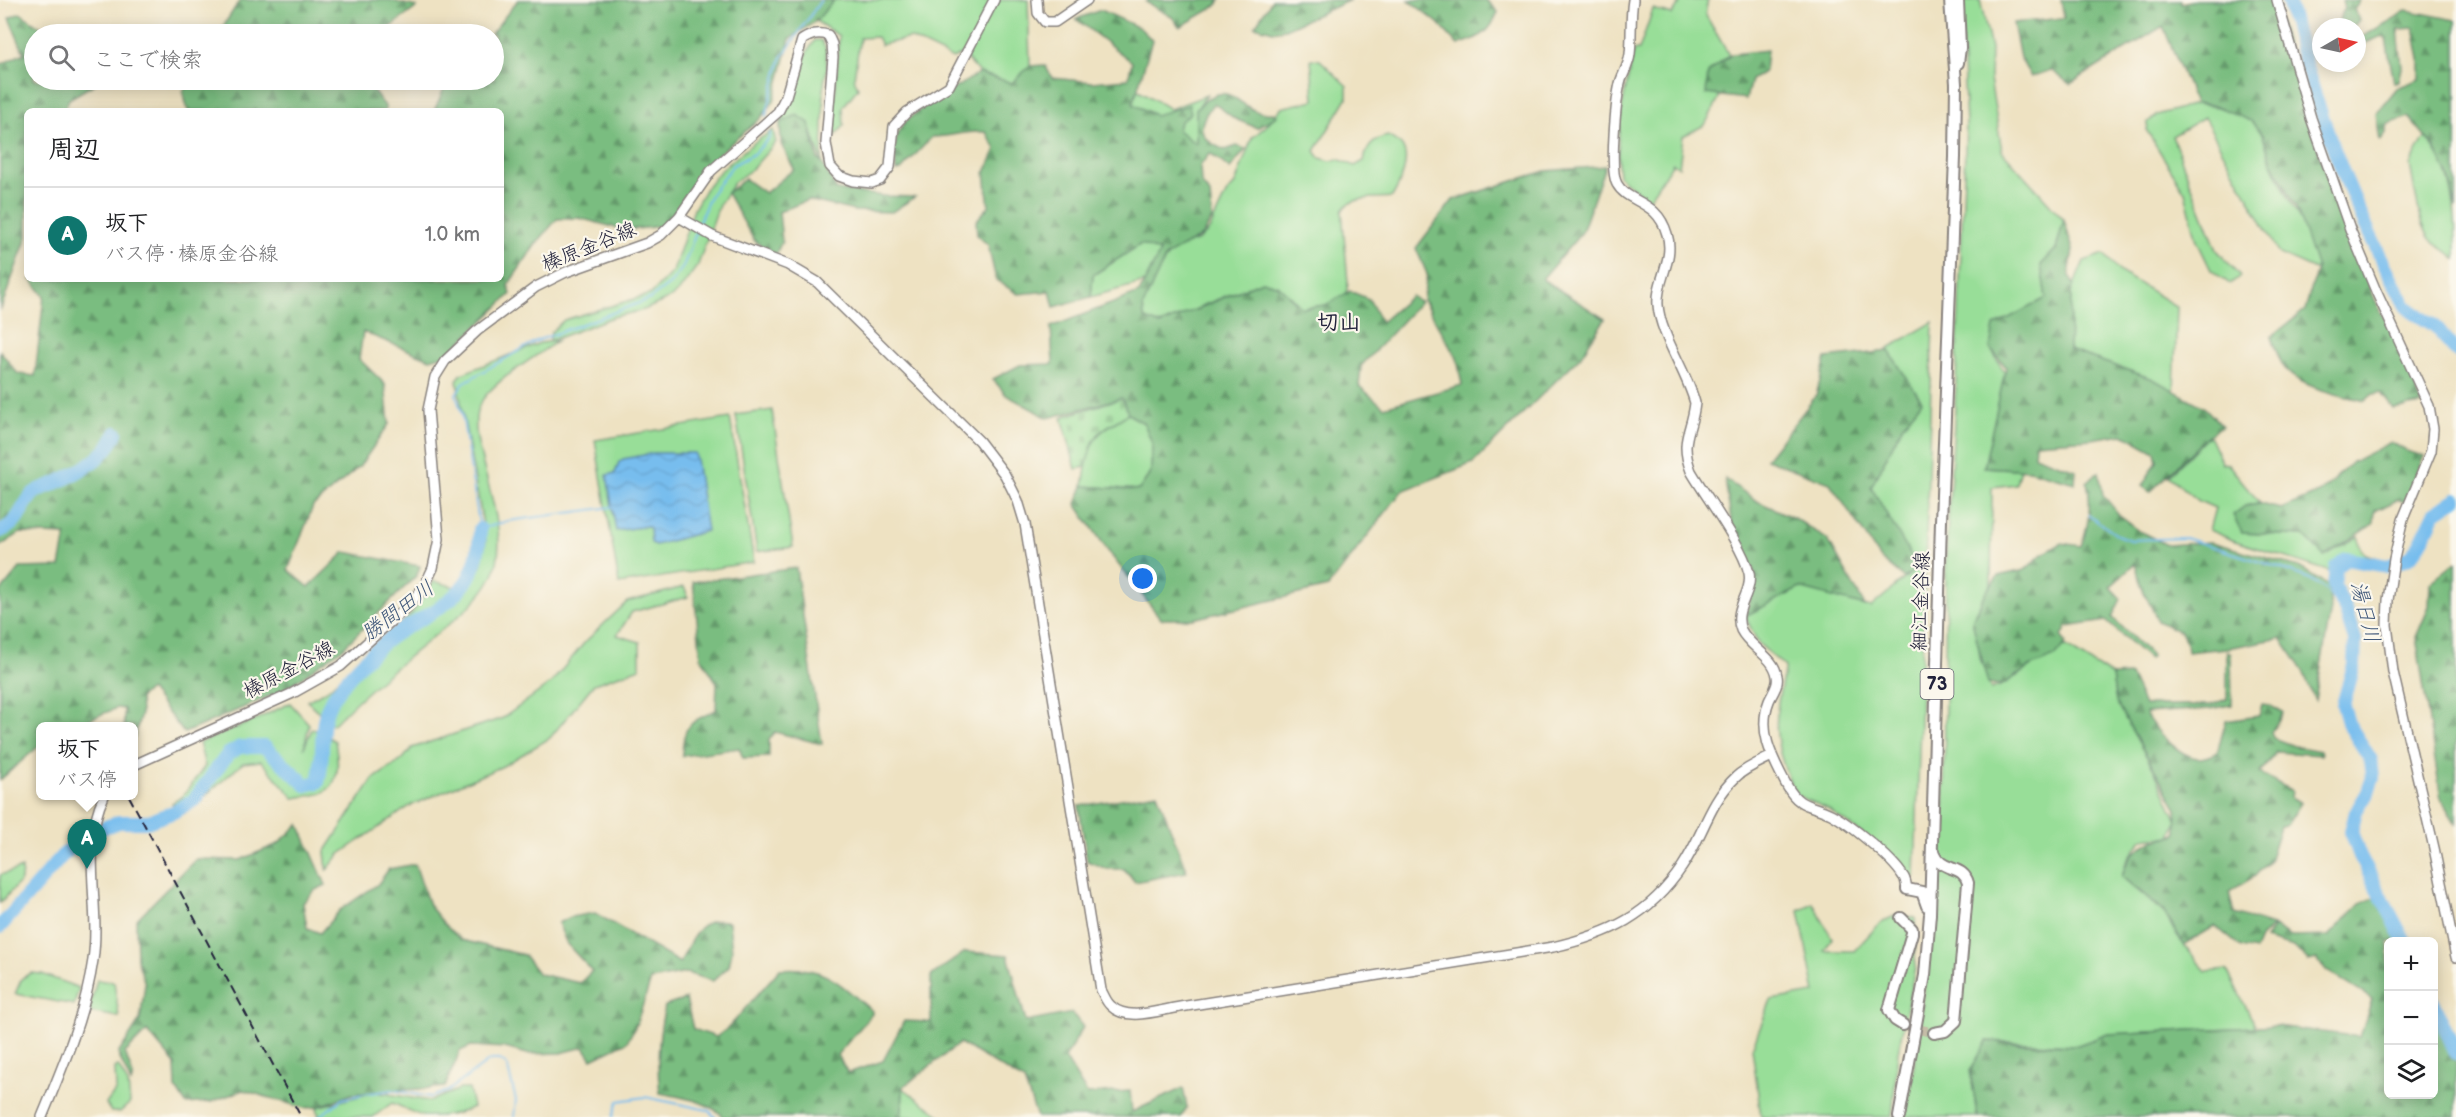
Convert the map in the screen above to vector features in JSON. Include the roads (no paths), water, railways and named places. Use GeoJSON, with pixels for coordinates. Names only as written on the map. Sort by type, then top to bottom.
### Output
{"type":"FeatureCollection","features":[{"type":"Feature","properties":{"kind":"main road","name":"細江金谷線"},"geometry":{"type":"LineString","coordinates":[[1950,0],[1956,84]]}},
{"type":"Feature","properties":{"kind":"main road","name":"細江金谷線"},"geometry":{"type":"LineString","coordinates":[[1899,1117],[1925,975],[1930,914],[1956,84],[1960,48],[1958,0]]}},
{"type":"Feature","properties":{"kind":"main road"},"geometry":{"type":"LineString","coordinates":[[1932,848],[1939,863],[1946,868],[1961,871],[1967,876],[1968,883],[1956,1020],[1945,1031],[1934,1033]]}},
{"type":"Feature","properties":{"kind":"main road"},"geometry":{"type":"LineString","coordinates":[[1907,889],[1920,886],[1931,868]]}},
{"type":"Feature","properties":{"kind":"main road"},"geometry":{"type":"LineString","coordinates":[[1931,889],[1935,877],[1946,868]]}},
{"type":"Feature","properties":{"kind":"main road"},"geometry":{"type":"LineString","coordinates":[[1907,889],[1922,891],[1930,914]]}},
{"type":"Feature","properties":{"kind":"main road"},"geometry":{"type":"LineString","coordinates":[[1901,918],[1912,929],[1912,933],[1889,1010],[1895,1020],[1903,1025]]}},
{"type":"Feature","properties":{"kind":"street","name":"榛原金谷線"},"geometry":{"type":"LineString","coordinates":[[138,763],[292,693],[335,670],[410,604],[425,585],[434,568],[439,539],[428,410],[435,377],[445,361],[477,331],[536,287],[566,272],[662,236],[711,171],[778,112],[786,96],[802,40],[812,34],[828,35],[832,44],[826,143],[830,166],[839,176],[853,181],[872,183],[880,180],[890,167],[894,126],[907,112],[949,86],[955,79],[994,0]]}},
{"type":"Feature","properties":{"kind":"street"},"geometry":{"type":"LineString","coordinates":[[1036,0],[1038,13],[1045,22],[1055,22],[1087,0]]}},
{"type":"Feature","properties":{"kind":"street"},"geometry":{"type":"LineString","coordinates":[[1634,0],[1629,60],[1618,99],[1613,163],[1615,178],[1617,186],[1652,208],[1667,232],[1670,245],[1668,263],[1659,290],[1658,306],[1662,322],[1695,403],[1694,416],[1686,435],[1687,460],[1691,471],[1742,556],[1749,574],[1749,586],[1738,614],[1741,630],[1774,666],[1778,678],[1764,718],[1766,740],[1794,798],[1804,806],[1830,813],[1845,823],[1886,857],[1904,877],[1907,889]]}},
{"type":"Feature","properties":{"kind":"street"},"geometry":{"type":"LineString","coordinates":[[2277,0],[2311,118],[2350,229],[2429,406],[2433,429],[2431,451],[2403,519],[2394,559],[2387,625],[2393,672],[2434,848],[2456,957]]}},
{"type":"Feature","properties":{"kind":"street"},"geometry":{"type":"LineString","coordinates":[[678,216],[712,236],[788,265],[817,282],[979,441],[1005,475],[1018,501],[1025,524],[1101,990],[1109,1005],[1118,1011],[1131,1015],[1553,946],[1615,928],[1665,890],[1682,867],[1720,795],[1737,775],[1772,756]]}},
{"type":"Feature","properties":{"kind":"street"},"geometry":{"type":"LineString","coordinates":[[42,1117],[81,1018],[93,959],[96,919],[92,843],[94,824],[102,800]]}},
{"type":"Feature","properties":{"kind":"water"},"geometry":{"type":"Polygon","coordinates":[[[655,453],[695,453],[707,531],[656,545],[651,543],[650,528],[647,526],[616,531],[607,475],[615,473],[619,462],[623,459],[655,453]]]}},
{"type":"Feature","properties":{"kind":"waterway"},"geometry":{"type":"LineString","coordinates":[[766,116],[781,59],[821,0]]}},
{"type":"Feature","properties":{"kind":"waterway","name":"湯日川"},"geometry":{"type":"LineString","coordinates":[[2288,0],[2323,119],[2369,232],[2406,306],[2438,329],[2456,351]]}},
{"type":"Feature","properties":{"kind":"waterway"},"geometry":{"type":"LineString","coordinates":[[698,224],[711,194],[733,165],[755,153],[770,137],[770,133]]}},
{"type":"Feature","properties":{"kind":"waterway"},"geometry":{"type":"LineString","coordinates":[[612,507],[508,521],[480,529],[462,414],[456,394],[463,383],[536,341],[650,299],[671,283],[683,267],[697,230]]}},
{"type":"Feature","properties":{"kind":"waterway"},"geometry":{"type":"LineString","coordinates":[[0,531],[12,524],[35,492],[90,464],[106,450],[116,433]]}},
{"type":"Feature","properties":{"kind":"waterway","name":"湯日川"},"geometry":{"type":"LineString","coordinates":[[2402,937],[2360,856],[2351,832],[2356,812],[2368,792],[2373,777],[2371,760],[2348,723],[2343,705],[2354,665],[2355,640],[2343,603],[2334,586],[2336,567],[2346,559],[2388,566],[2410,557],[2420,544],[2435,513],[2456,499]]}},
{"type":"Feature","properties":{"kind":"waterway"},"geometry":{"type":"LineString","coordinates":[[2088,515],[2117,535],[2130,540],[2185,538],[2280,568],[2310,579],[2326,590],[2337,605],[2343,603]]}},
{"type":"Feature","properties":{"kind":"waterway","name":"勝間田川"},"geometry":{"type":"LineString","coordinates":[[0,927],[62,856],[89,833],[119,822],[147,822],[174,812],[194,800],[228,754],[240,747],[265,747],[306,785],[318,782],[324,721],[331,701],[353,672],[383,644],[447,602],[458,592],[474,566],[480,529]]}},
{"type":"Feature","properties":{"kind":"waterway","name":"湯日川"},"geometry":{"type":"LineString","coordinates":[[2438,1012],[2456,1053]]}},
{"type":"Feature","properties":{"kind":"waterway"},"geometry":{"type":"LineString","coordinates":[[319,1117],[342,1099],[364,1094],[392,1090],[431,1097],[448,1091],[490,1060],[500,1060],[507,1065],[516,1100],[514,1117]]}},
{"type":"Feature","properties":{"kind":"waterway"},"geometry":{"type":"LineString","coordinates":[[613,1117],[618,1101],[645,1097],[708,1110],[715,1117]]}},
{"type":"Feature","properties":{"kind":"tunnel"},"geometry":{"type":"LineString","coordinates":[[1903,1025],[1934,1033]]}},
{"type":"Feature","properties":{"kind":"railway"},"geometry":{"type":"LineString","coordinates":[[131,800],[301,1117]]}},
{"type":"Feature","properties":{"kind":"place","name":"坂下"},"geometry":{"type":"Point","coordinates":[87,869]}},
{"type":"Feature","properties":{"kind":"district","name":"切山"},"geometry":{"type":"Point","coordinates":[1339,322]}}]}
